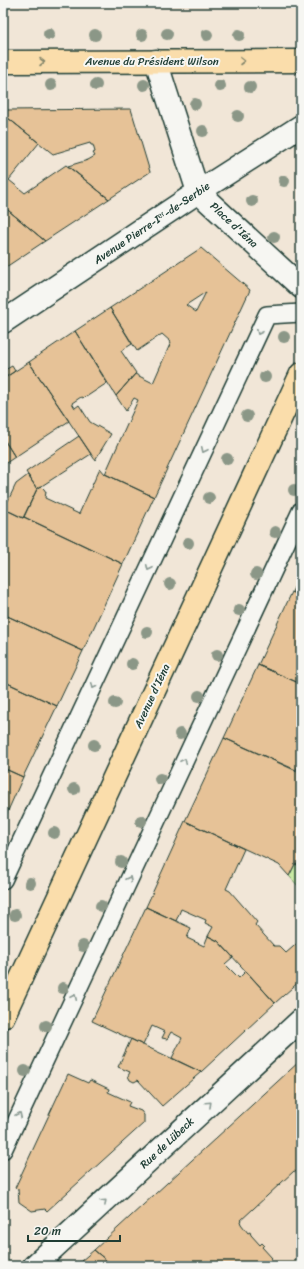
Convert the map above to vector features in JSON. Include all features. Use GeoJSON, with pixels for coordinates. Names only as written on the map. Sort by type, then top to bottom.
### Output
{"type":"FeatureCollection","features":[{"type":"Feature","properties":{"kind":"main road","name":"Avenue du Président Wilson"},"geometry":{"type":"LineString","coordinates":[[3,62],[301,61]]}},
{"type":"Feature","properties":{"kind":"main road","name":"Avenue d'Iéna"},"geometry":{"type":"LineString","coordinates":[[3,1017],[301,374]]}},
{"type":"Feature","properties":{"kind":"street","name":"Place d'Iéna"},"geometry":{"type":"LineString","coordinates":[[156,62],[198,192],[301,287]]}},
{"type":"Feature","properties":{"kind":"street","name":"Avenue Pierre-Iᵉʳ-de-Serbie"},"geometry":{"type":"LineString","coordinates":[[3,322],[198,192],[301,126]]}},
{"type":"Feature","properties":{"kind":"street","name":"Rue de Lübeck"},"geometry":{"type":"LineString","coordinates":[[34,1266],[301,1020]]}},
{"type":"Feature","properties":{"kind":"lane"},"geometry":{"type":"LineString","coordinates":[[3,880],[267,315],[301,313]]}},
{"type":"Feature","properties":{"kind":"lane"},"geometry":{"type":"LineString","coordinates":[[3,1150],[301,511]]}},
{"type":"Feature","properties":{"kind":"shaded area"},"geometry":{"type":"Polygon","coordinates":[[[301,1060],[301,1266],[113,1266],[94,1250],[301,1060]]]}},
{"type":"Feature","properties":{"kind":"green space"},"geometry":{"type":"Polygon","coordinates":[[[301,854],[301,889],[289,876],[301,854]]]}},
{"type":"Feature","properties":{"kind":"building"},"geometry":{"type":"Polygon","coordinates":[[[131,109],[150,172],[109,199],[68,166],[88,160],[95,156],[93,153],[95,152],[93,145],[90,143],[53,154],[3,114],[4,110],[131,109]]]}},
{"type":"Feature","properties":{"kind":"building"},"geometry":{"type":"Polygon","coordinates":[[[3,114],[39,143],[9,180],[25,193],[66,165],[109,199],[45,241],[3,206],[3,114]]]}},
{"type":"Feature","properties":{"kind":"building"},"geometry":{"type":"Polygon","coordinates":[[[3,206],[45,241],[3,269],[3,206]]]}},
{"type":"Feature","properties":{"kind":"building"},"geometry":{"type":"Polygon","coordinates":[[[201,248],[250,290],[154,497],[105,474],[138,400],[134,398],[126,411],[116,396],[135,374],[153,383],[171,342],[162,334],[137,351],[110,308],[201,248]],[[206,292],[186,305],[196,312],[206,292]]]}},
{"type":"Feature","properties":{"kind":"building"},"geometry":{"type":"Polygon","coordinates":[[[110,308],[132,344],[121,351],[136,373],[116,396],[75,331],[110,308]]]}},
{"type":"Feature","properties":{"kind":"building"},"geometry":{"type":"Polygon","coordinates":[[[75,331],[107,383],[86,397],[81,397],[72,403],[75,408],[79,405],[90,422],[111,434],[95,460],[29,362],[75,331]]]}},
{"type":"Feature","properties":{"kind":"building"},"geometry":{"type":"Polygon","coordinates":[[[29,362],[69,421],[15,457],[3,438],[3,379],[29,362]]]}},
{"type":"Feature","properties":{"kind":"building"},"geometry":{"type":"Polygon","coordinates":[[[12,366],[15,371],[3,379],[3,371],[12,366]]]}},
{"type":"Feature","properties":{"kind":"building"},"geometry":{"type":"Polygon","coordinates":[[[79,436],[91,454],[37,489],[26,472],[79,436]]]}},
{"type":"Feature","properties":{"kind":"building"},"geometry":{"type":"Polygon","coordinates":[[[3,438],[15,457],[3,465],[3,438]]]}},
{"type":"Feature","properties":{"kind":"building"},"geometry":{"type":"Polygon","coordinates":[[[100,468],[105,474],[154,497],[123,564],[24,517],[37,489],[41,486],[46,492],[45,498],[79,514],[100,468]]]}},
{"type":"Feature","properties":{"kind":"building"},"geometry":{"type":"Polygon","coordinates":[[[28,475],[37,489],[23,518],[4,509],[16,484],[28,475]]]}},
{"type":"Feature","properties":{"kind":"building"},"geometry":{"type":"Polygon","coordinates":[[[3,508],[123,564],[83,651],[3,614],[3,508]]]}},
{"type":"Feature","properties":{"kind":"building"},"geometry":{"type":"Polygon","coordinates":[[[301,572],[301,596],[292,592],[301,572]]]}},
{"type":"Feature","properties":{"kind":"building"},"geometry":{"type":"Polygon","coordinates":[[[292,592],[301,596],[301,684],[258,665],[292,592]]]}},
{"type":"Feature","properties":{"kind":"building"},"geometry":{"type":"Polygon","coordinates":[[[3,614],[83,651],[57,706],[3,681],[3,614]]]}},
{"type":"Feature","properties":{"kind":"building"},"geometry":{"type":"Polygon","coordinates":[[[258,665],[301,684],[301,760],[296,770],[224,738],[258,665]]]}},
{"type":"Feature","properties":{"kind":"building"},"geometry":{"type":"Polygon","coordinates":[[[3,681],[57,706],[23,777],[3,768],[3,681]]]}},
{"type":"Feature","properties":{"kind":"building"},"geometry":{"type":"Polygon","coordinates":[[[224,738],[301,773],[301,854],[297,865],[295,864],[289,876],[279,865],[185,821],[224,738]]]}},
{"type":"Feature","properties":{"kind":"building"},"geometry":{"type":"Polygon","coordinates":[[[3,768],[23,777],[3,822],[3,768]]]}},
{"type":"Feature","properties":{"kind":"building"},"geometry":{"type":"Polygon","coordinates":[[[185,821],[244,849],[226,889],[230,891],[257,922],[255,925],[274,946],[279,946],[286,953],[301,940],[301,980],[275,1003],[218,941],[208,936],[213,927],[205,923],[206,920],[181,909],[176,921],[146,907],[185,821]]]}},
{"type":"Feature","properties":{"kind":"building"},"geometry":{"type":"Polygon","coordinates":[[[146,907],[191,928],[187,938],[204,946],[208,936],[218,941],[233,957],[225,964],[239,978],[246,971],[275,1003],[201,1072],[172,1058],[182,1038],[171,1032],[167,1039],[162,1038],[165,1032],[152,1026],[143,1045],[92,1021],[146,907]]]}},
{"type":"Feature","properties":{"kind":"building"},"geometry":{"type":"Polygon","coordinates":[[[131,1039],[201,1072],[162,1106],[138,1080],[134,1082],[130,1080],[128,1076],[130,1072],[118,1067],[131,1039]]]}},
{"type":"Feature","properties":{"kind":"building"},"geometry":{"type":"Polygon","coordinates":[[[301,1060],[301,1167],[296,1172],[294,1171],[240,1221],[248,1233],[250,1232],[260,1245],[262,1243],[264,1245],[262,1247],[272,1258],[264,1266],[113,1266],[94,1250],[301,1060]]]}},
{"type":"Feature","properties":{"kind":"building"},"geometry":{"type":"Polygon","coordinates":[[[68,1074],[88,1083],[90,1080],[109,1089],[108,1092],[130,1102],[128,1106],[141,1111],[144,1115],[144,1123],[47,1211],[45,1209],[32,1211],[19,1202],[18,1189],[15,1188],[68,1074]]]}},
{"type":"Feature","properties":{"kind":"building"},"geometry":{"type":"Polygon","coordinates":[[[94,1250],[113,1266],[78,1266],[81,1261],[94,1250]]]}}]}
